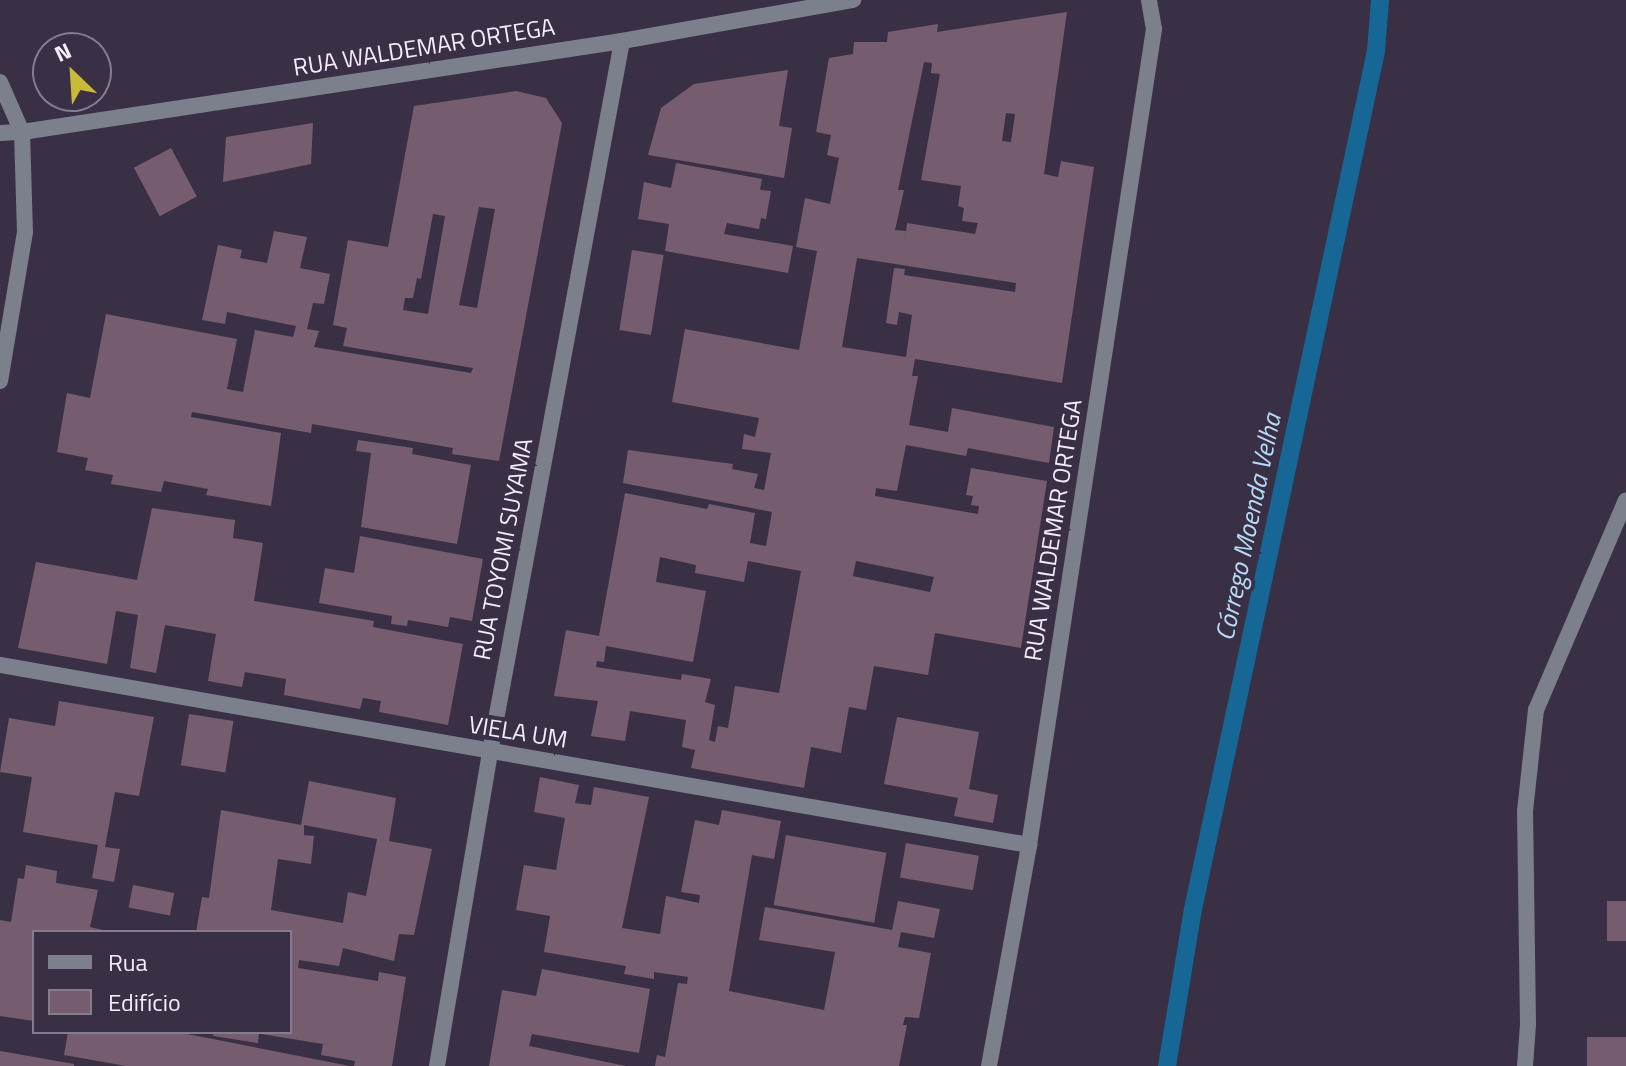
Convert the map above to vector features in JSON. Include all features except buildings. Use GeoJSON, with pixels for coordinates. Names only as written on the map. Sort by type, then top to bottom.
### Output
{"type":"FeatureCollection","features":[{"type":"Feature","properties":{"kind":"street","name":"RUA WALDEMAR ORTEGA"},"geometry":{"type":"LineString","coordinates":[[0,133],[622,41],[853,0]]}},
{"type":"Feature","properties":{"kind":"street","name":"RUA WALDEMAR ORTEGA"},"geometry":{"type":"LineString","coordinates":[[989,1066],[1029,845],[1154,29],[1149,0]]}},
{"type":"Feature","properties":{"kind":"street","name":"RUA TOYOMI SUYAMA"},"geometry":{"type":"LineString","coordinates":[[437,1066],[490,752],[622,41]]}},
{"type":"Feature","properties":{"kind":"street"},"geometry":{"type":"LineString","coordinates":[[0,82],[22,132],[25,232],[0,381]]}},
{"type":"Feature","properties":{"kind":"street"},"geometry":{"type":"LineString","coordinates":[[1525,1066],[1528,1024],[1525,811],[1536,710],[1626,500]]}},
{"type":"Feature","properties":{"kind":"street","name":"VIELA UM"},"geometry":{"type":"LineString","coordinates":[[0,665],[1029,845]]}},
{"type":"Feature","properties":{"kind":"waterway","name":"Córrego Moenda Velha"},"geometry":{"type":"LineString","coordinates":[[1167,1066],[1193,909],[1376,51],[1380,0]]}}]}
